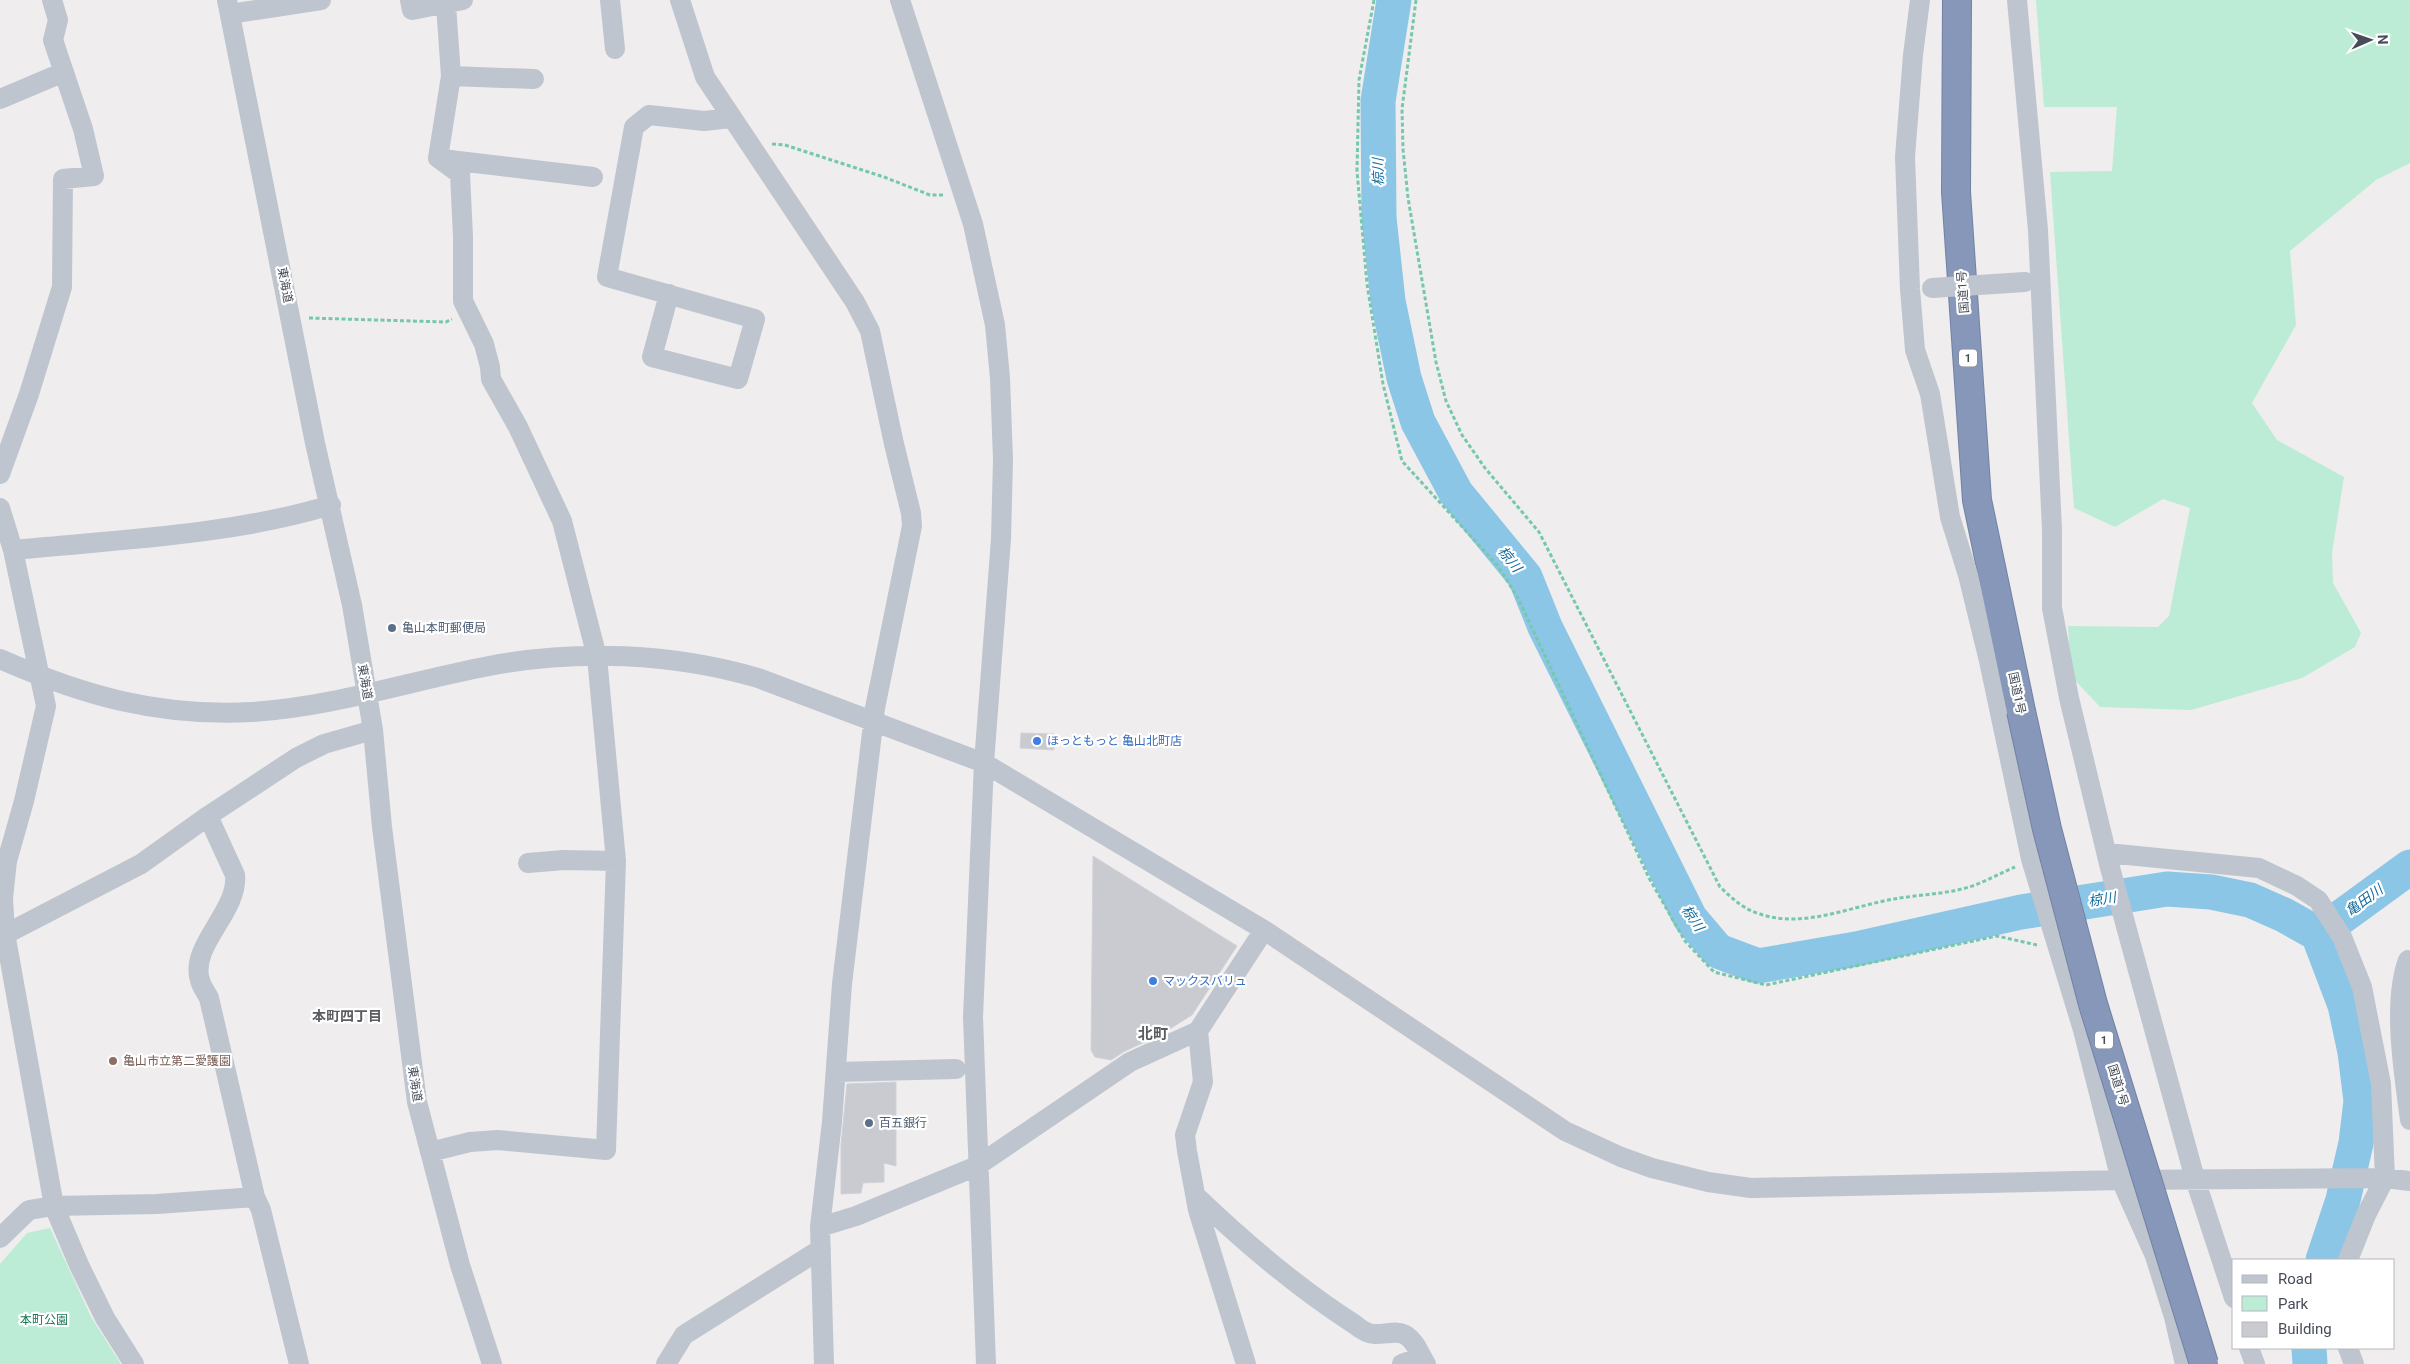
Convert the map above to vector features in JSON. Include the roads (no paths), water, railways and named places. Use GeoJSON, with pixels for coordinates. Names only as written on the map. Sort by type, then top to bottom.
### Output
{"type":"FeatureCollection","features":[{"type":"Feature","properties":{"kind":"highway","name":"国道1号"},"geometry":{"type":"LineString","coordinates":[[1957,0],[1956,192],[1977,500],[2047,829],[2093,1004],[2204,1364]]}},
{"type":"Feature","properties":{"kind":"street"},"geometry":{"type":"LineString","coordinates":[[0,474],[29,394],[62,287],[63,179],[94,176],[83,129],[53,40],[58,20],[52,0]]}},
{"type":"Feature","properties":{"kind":"street"},"geometry":{"type":"LineString","coordinates":[[229,7],[321,0]]}},
{"type":"Feature","properties":{"kind":"street"},"geometry":{"type":"LineString","coordinates":[[410,0],[412,10],[437,4],[454,3],[451,76],[438,158]]}},
{"type":"Feature","properties":{"kind":"street"},"geometry":{"type":"LineString","coordinates":[[610,0],[616,49]]}},
{"type":"Feature","properties":{"kind":"street"},"geometry":{"type":"LineString","coordinates":[[680,0],[705,77],[855,302],[870,331],[911,514],[912,526],[873,723],[842,984],[836,1072],[820,1227],[824,1364]]}},
{"type":"Feature","properties":{"kind":"street"},"geometry":{"type":"LineString","coordinates":[[900,0],[963,194],[985,275],[995,325],[1000,378],[1004,460],[1001,540],[984,763],[973,1018],[977,1166],[986,1364]]}},
{"type":"Feature","properties":{"kind":"street"},"geometry":{"type":"LineString","coordinates":[[1920,0],[1912,56],[1905,157],[1910,289],[1915,350],[1930,394],[1950,517],[1975,604],[2031,859],[2038,878],[2057,950],[2083,1030],[2122,1180],[2155,1256],[2174,1317],[2185,1364]]}},
{"type":"Feature","properties":{"kind":"street"},"geometry":{"type":"LineString","coordinates":[[2017,0],[2038,230],[2032,281],[2052,530],[2052,608],[2069,698],[2123,916],[2195,1179],[2232,1292]]}},
{"type":"Feature","properties":{"kind":"street","name":"東海道"},"geometry":{"type":"LineString","coordinates":[[229,7],[315,443],[331,505],[352,605],[373,730],[382,827],[417,1102],[460,1265],[492,1364]]}},
{"type":"Feature","properties":{"kind":"street"},"geometry":{"type":"LineString","coordinates":[[0,99],[64,72]]}},
{"type":"Feature","properties":{"kind":"street"},"geometry":{"type":"LineString","coordinates":[[451,76],[534,79]]}},
{"type":"Feature","properties":{"kind":"street"},"geometry":{"type":"LineString","coordinates":[[669,294],[652,357],[738,379],[755,319],[669,294],[606,276],[634,127],[649,115],[704,121],[731,118]]}},
{"type":"Feature","properties":{"kind":"street"},"geometry":{"type":"LineString","coordinates":[[438,158],[593,177]]}},
{"type":"Feature","properties":{"kind":"street"},"geometry":{"type":"LineString","coordinates":[[430,1152],[470,1142],[498,1140],[606,1150],[616,861],[597,657],[562,521],[518,427],[491,380],[487,353],[463,301],[463,237],[460,174],[438,158]]}},
{"type":"Feature","properties":{"kind":"street"},"geometry":{"type":"LineString","coordinates":[[1910,289],[2032,281]]}},
{"type":"Feature","properties":{"kind":"street"},"geometry":{"type":"LineString","coordinates":[[13,550],[195,532],[271,518],[290,517],[331,505]]}},
{"type":"Feature","properties":{"kind":"street"},"geometry":{"type":"LineString","coordinates":[[0,508],[13,550],[42,677],[46,706],[24,801],[7,861],[2,935],[54,1206],[79,1265],[105,1318],[134,1364]]}},
{"type":"Feature","properties":{"kind":"street"},"geometry":{"type":"LineString","coordinates":[[0,659],[42,677],[111,700],[156,708],[206,712],[296,708],[489,666],[525,661],[597,657],[656,658],[724,668],[816,699],[873,723],[984,763],[1264,930],[1548,1121],[1590,1144],[1652,1168],[1708,1182],[1751,1188],[2195,1179],[2386,1178],[2410,1180]]}},
{"type":"Feature","properties":{"kind":"street"},"geometry":{"type":"LineString","coordinates":[[2,935],[141,864],[208,816],[296,758],[324,744],[373,730]]}},
{"type":"Feature","properties":{"kind":"street"},"geometry":{"type":"LineString","coordinates":[[208,816],[235,875],[236,883],[231,898],[198,965],[199,980],[209,998],[255,1196],[261,1210],[299,1364]]}},
{"type":"Feature","properties":{"kind":"street"},"geometry":{"type":"LineString","coordinates":[[2108,859],[2259,868],[2297,886],[2318,900],[2342,937],[2362,987],[2381,1084],[2386,1178],[2366,1214],[2348,1259]]}},
{"type":"Feature","properties":{"kind":"street"},"geometry":{"type":"LineString","coordinates":[[528,864],[564,860],[616,861]]}},
{"type":"Feature","properties":{"kind":"street"},"geometry":{"type":"LineString","coordinates":[[820,1227],[856,1216],[977,1166],[1130,1062],[1198,1031],[1264,930]]}},
{"type":"Feature","properties":{"kind":"street"},"geometry":{"type":"LineString","coordinates":[[2408,960],[2402,975],[2400,992],[2410,1120]]}},
{"type":"Feature","properties":{"kind":"street"},"geometry":{"type":"LineString","coordinates":[[1198,1031],[1203,1082],[1185,1136],[1198,1210],[1246,1364]]}},
{"type":"Feature","properties":{"kind":"street"},"geometry":{"type":"LineString","coordinates":[[836,1072],[956,1069]]}},
{"type":"Feature","properties":{"kind":"street"},"geometry":{"type":"LineString","coordinates":[[0,1238],[29,1210],[54,1206],[112,1203],[157,1204],[255,1196]]}},
{"type":"Feature","properties":{"kind":"street"},"geometry":{"type":"LineString","coordinates":[[1197,1197],[1280,1268],[1354,1324],[1372,1334],[1397,1332],[1406,1335],[1424,1360],[1402,1364]]}},
{"type":"Feature","properties":{"kind":"street"},"geometry":{"type":"LineString","coordinates":[[666,1364],[684,1335],[820,1249]]}},
{"type":"Feature","properties":{"kind":"street"},"geometry":{"type":"LineString","coordinates":[[2249,1349],[2255,1364]]}},
{"type":"Feature","properties":{"kind":"street"},"geometry":{"type":"LineString","coordinates":[[2348,1349],[2354,1364]]}},
{"type":"Feature","properties":{"kind":"waterway","name":"椋川"},"geometry":{"type":"LineString","coordinates":[[1394,0],[1378,101],[1379,218],[1388,301],[1404,378],[1418,422],[1456,493],[1525,577],[1545,627],[1690,918],[1718,951],[1758,966],[1856,949],[2021,912],[2167,889],[2211,892],[2250,900],[2284,915],[2318,934],[2345,1005],[2355,1052],[2361,1101],[2356,1143],[2343,1200],[2323,1259]]}},
{"type":"Feature","properties":{"kind":"waterway","name":"亀田川"},"geometry":{"type":"LineString","coordinates":[[2318,934],[2410,867]]}},
{"type":"Feature","properties":{"kind":"waterway","name":"椋川"},"geometry":{"type":"LineString","coordinates":[[2309,1349],[2310,1364]]}},
{"type":"Feature","properties":{"kind":"place","name":"亀山本町郵便局"},"geometry":{"type":"Point","coordinates":[392,628]}},
{"type":"Feature","properties":{"kind":"place","name":"ほっともっと 亀山北町店"},"geometry":{"type":"Point","coordinates":[1037,741]}},
{"type":"Feature","properties":{"kind":"place","name":"マックスバリュ"},"geometry":{"type":"Point","coordinates":[1153,981]}},
{"type":"Feature","properties":{"kind":"place","name":"亀山市立第二愛護園"},"geometry":{"type":"Point","coordinates":[113,1061]}},
{"type":"Feature","properties":{"kind":"place","name":"百五銀行"},"geometry":{"type":"Point","coordinates":[869,1123]}},
{"type":"Feature","properties":{"kind":"district","name":"本町四丁目"},"geometry":{"type":"Point","coordinates":[347,1016]}},
{"type":"Feature","properties":{"kind":"district","name":"北町"},"geometry":{"type":"Point","coordinates":[1153,1034]}},
{"type":"Feature","properties":{"kind":"park label","name":"本町公園"},"geometry":{"type":"Point","coordinates":[44,1320]}}]}
